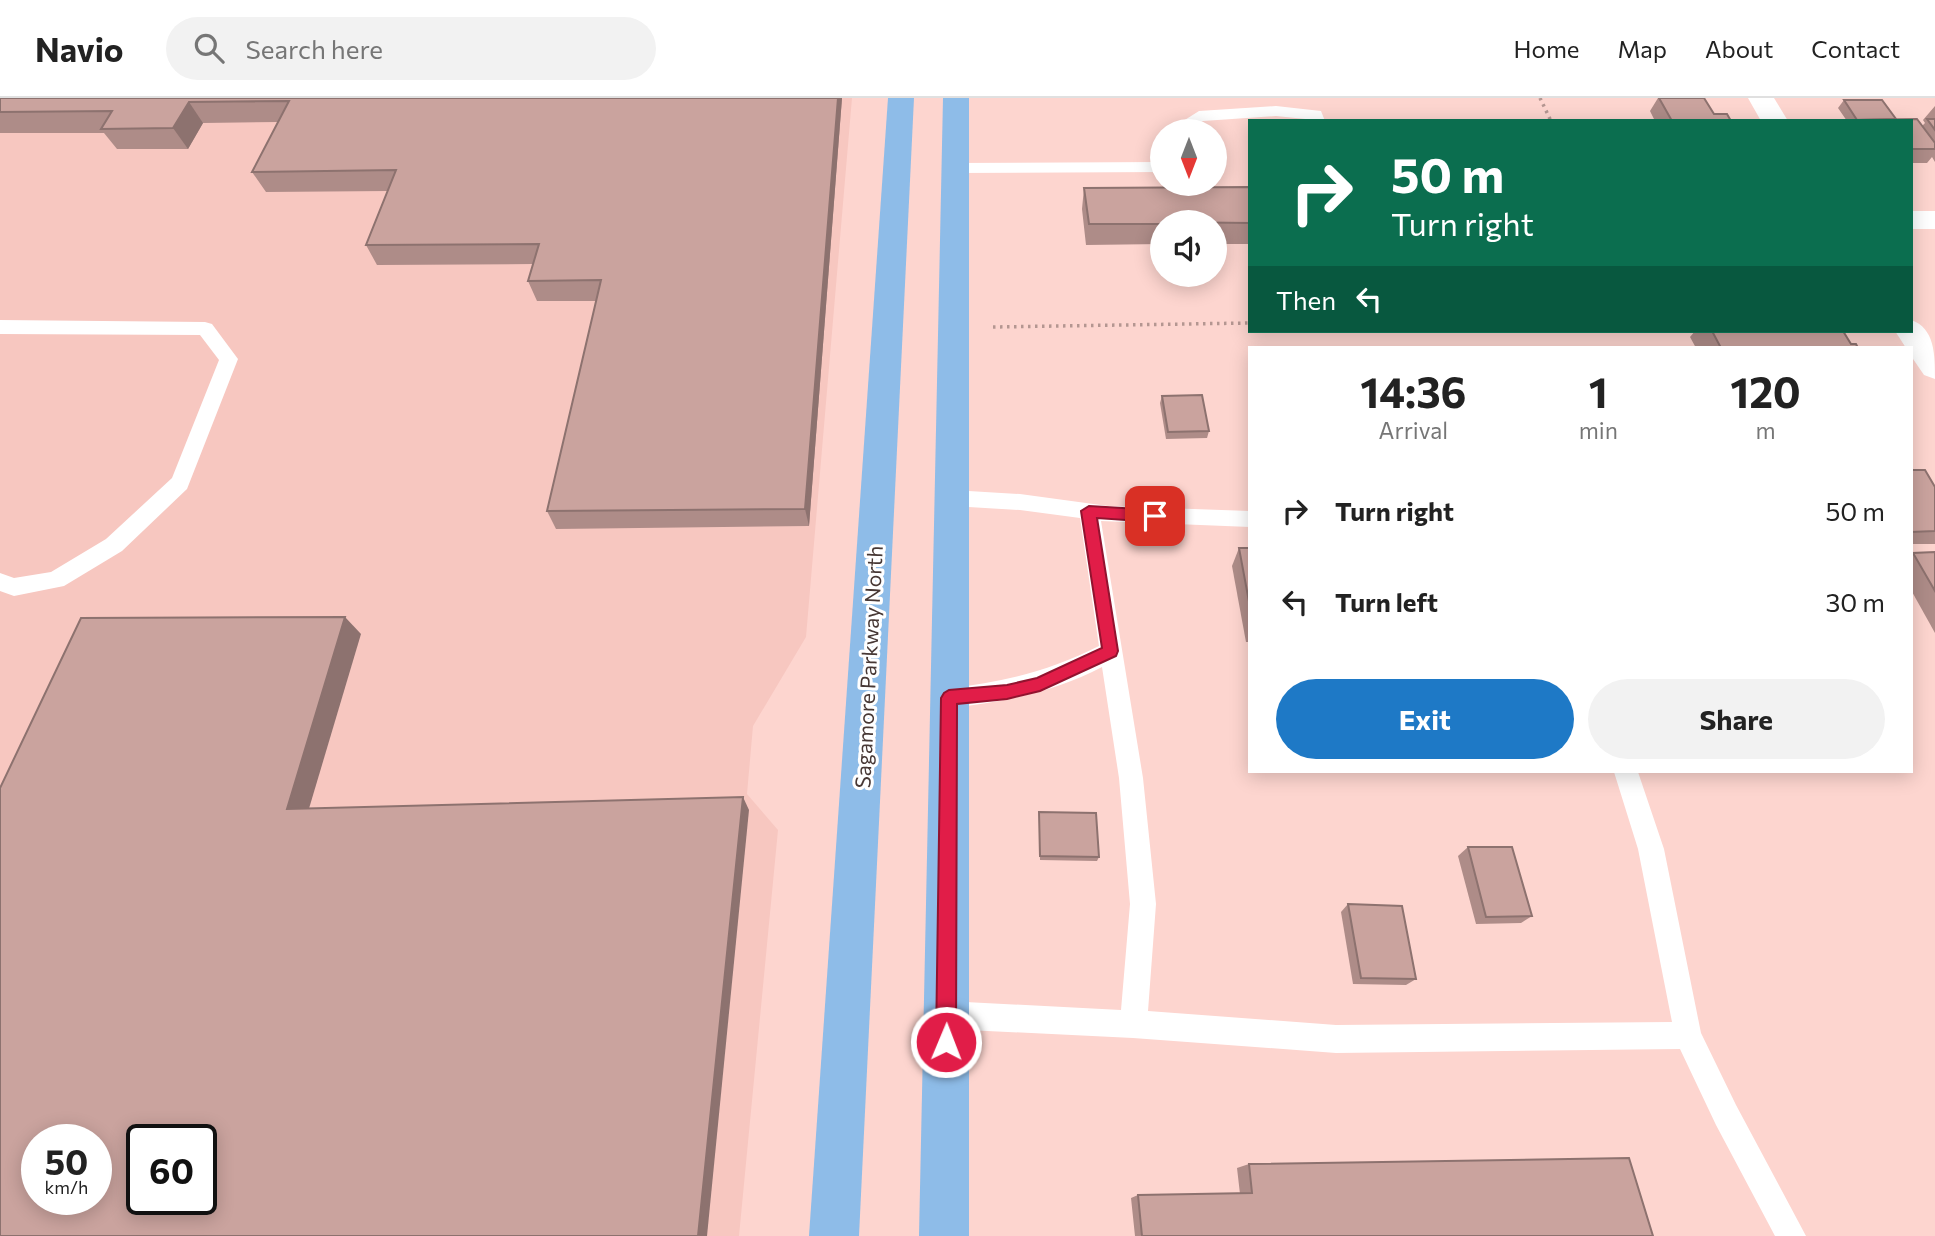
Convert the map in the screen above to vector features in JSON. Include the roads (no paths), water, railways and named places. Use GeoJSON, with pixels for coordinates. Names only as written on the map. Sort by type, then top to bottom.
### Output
{"type":"FeatureCollection","features":[{"type":"Feature","properties":{"kind":"main road","name":"Sagamore Parkway North"},"geometry":{"type":"LineString","coordinates":[[834,1236],[901,98]]}},
{"type":"Feature","properties":{"kind":"main road"},"geometry":{"type":"LineString","coordinates":[[944,1236],[956,98]]}},
{"type":"Feature","properties":{"kind":"street"},"geometry":{"type":"LineString","coordinates":[[1760,98],[1774,119]]}},
{"type":"Feature","properties":{"kind":"street"},"geometry":{"type":"LineString","coordinates":[[1913,220],[1935,220]]}},
{"type":"Feature","properties":{"kind":"street"},"geometry":{"type":"LineString","coordinates":[[1912,333],[1935,367]]}},
{"type":"Feature","properties":{"kind":"lane"},"geometry":{"type":"LineString","coordinates":[[1194,119],[1199,116],[1276,111],[1315,114],[1316,119]]}},
{"type":"Feature","properties":{"kind":"lane"},"geometry":{"type":"LineString","coordinates":[[956,169],[1150,167]]}},
{"type":"Feature","properties":{"kind":"lane"},"geometry":{"type":"LineString","coordinates":[[0,327],[205,329],[229,359],[180,483],[114,545],[56,580],[14,587],[0,582]]}},
{"type":"Feature","properties":{"kind":"lane"},"geometry":{"type":"LineString","coordinates":[[952,498],[1020,502],[1089,511],[1248,519]]}},
{"type":"Feature","properties":{"kind":"lane"},"geometry":{"type":"LineString","coordinates":[[1089,511],[1131,778],[1143,904],[1133,1024]]}},
{"type":"Feature","properties":{"kind":"lane"},"geometry":{"type":"LineString","coordinates":[[949,698],[1007,692],[1040,684],[1111,651]]}},
{"type":"Feature","properties":{"kind":"lane"},"geometry":{"type":"LineString","coordinates":[[1626,773],[1650,849],[1688,1035],[1726,1115],[1791,1236]]}},
{"type":"Feature","properties":{"kind":"lane"},"geometry":{"type":"LineString","coordinates":[[946,1015],[1133,1024],[1336,1040],[1688,1035]]}}]}
